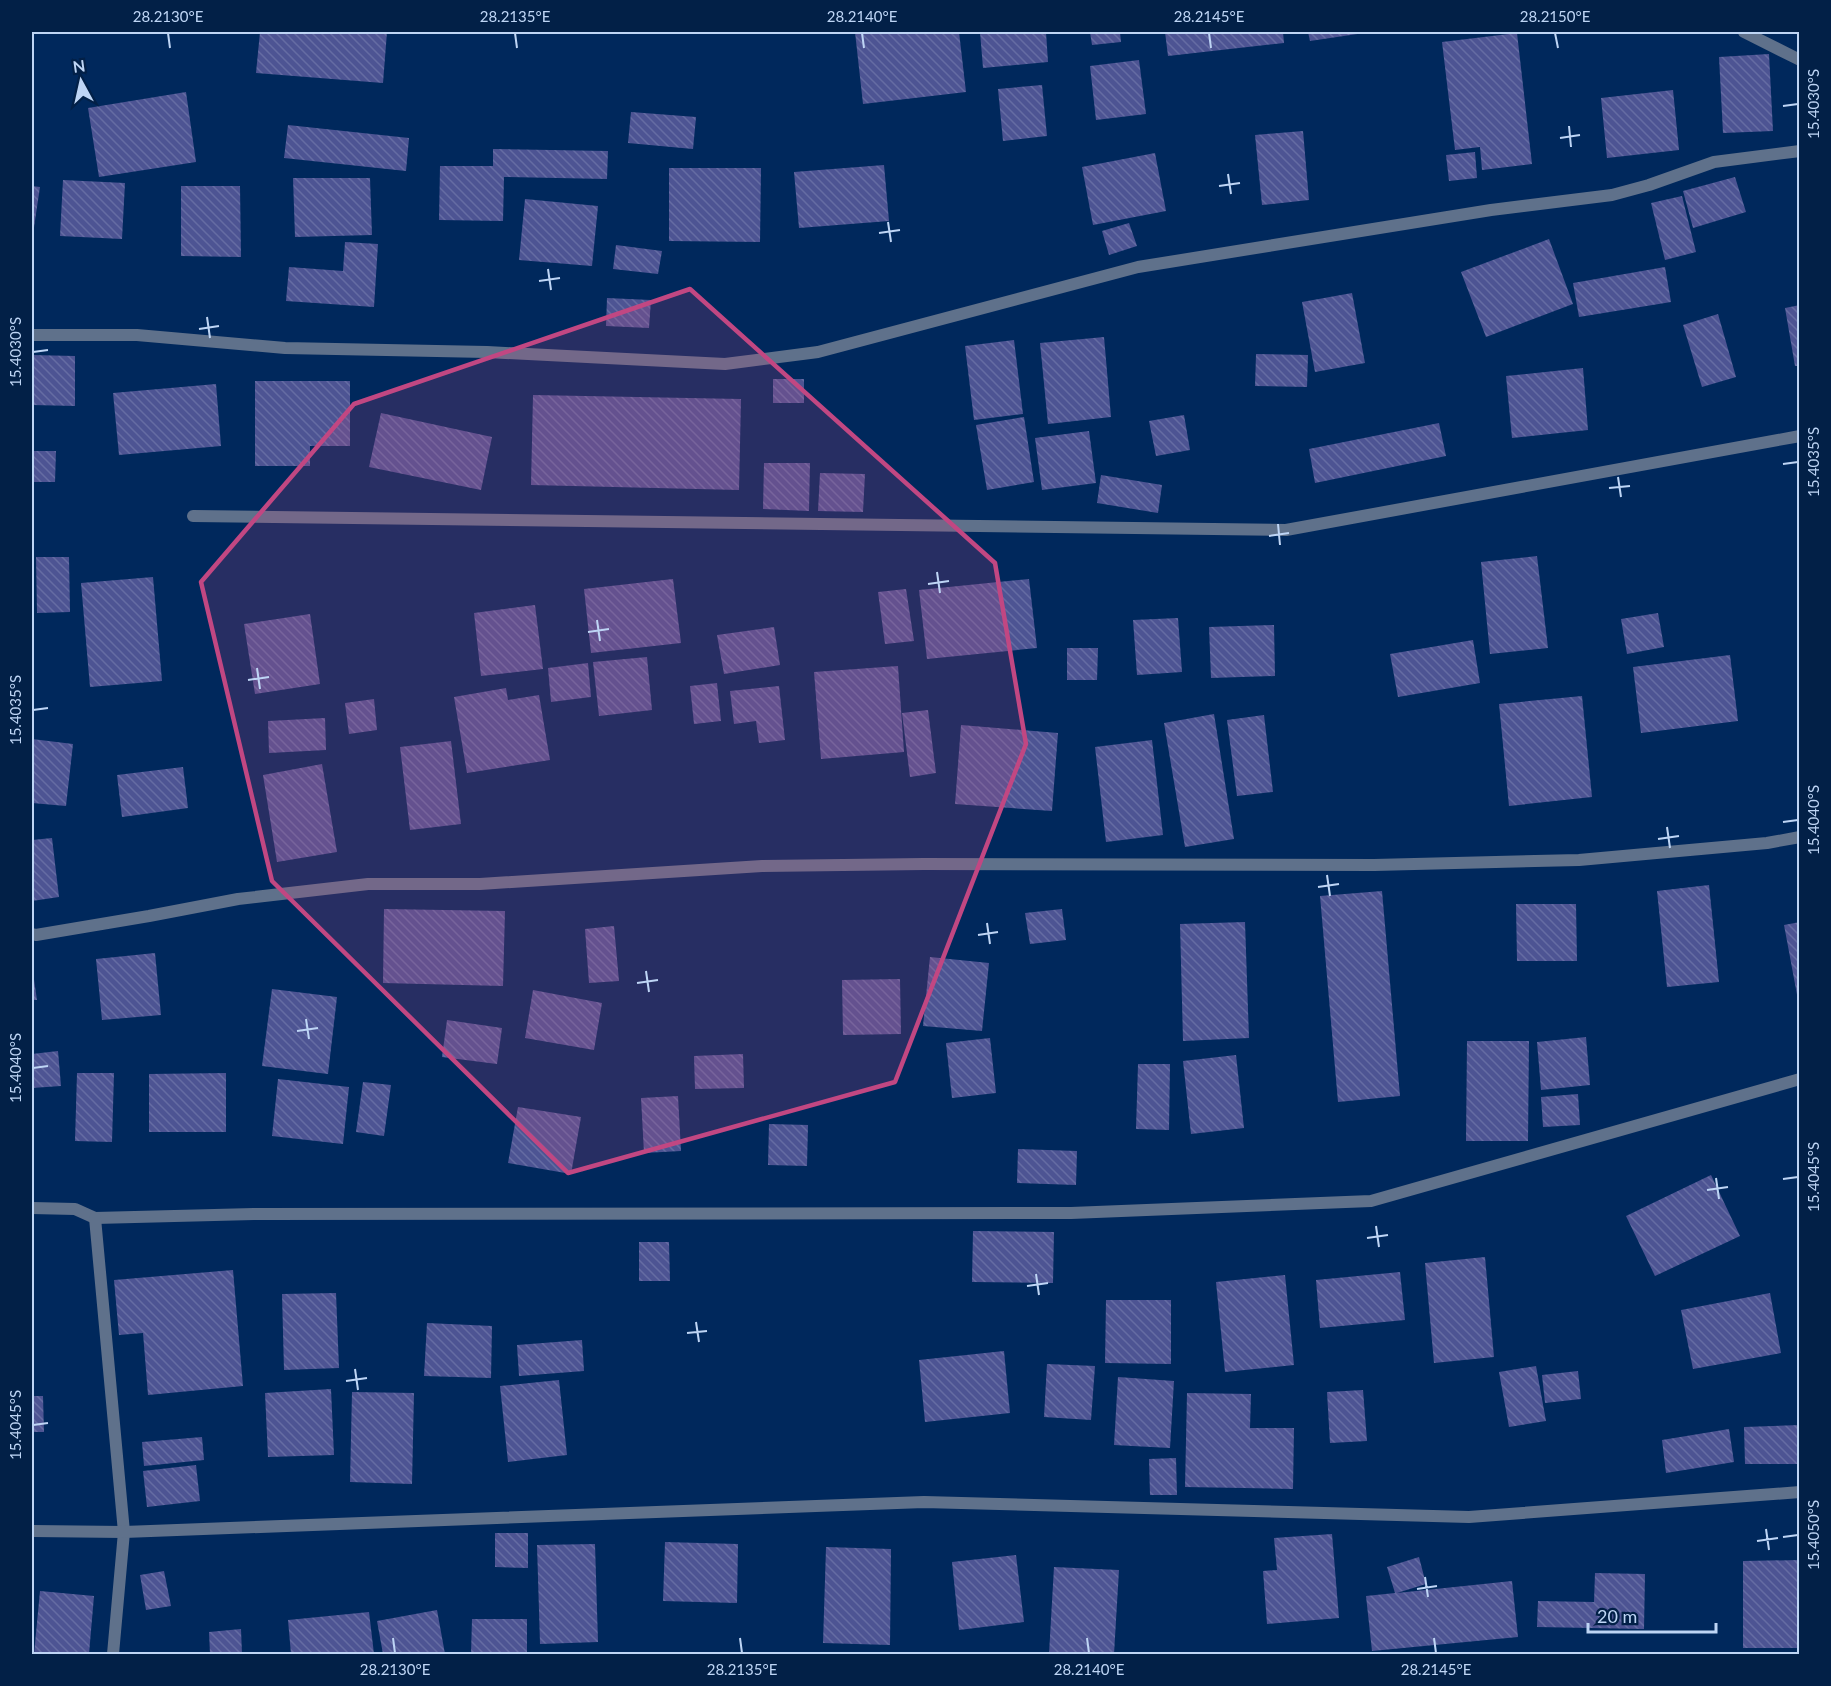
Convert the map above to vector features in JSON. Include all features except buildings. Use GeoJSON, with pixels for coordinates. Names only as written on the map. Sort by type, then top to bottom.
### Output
{"type":"FeatureCollection","features":[{"type":"Feature","properties":{"kind":"street"},"geometry":{"type":"LineString","coordinates":[[1744,32],[1800,60]]}},
{"type":"Feature","properties":{"kind":"street"},"geometry":{"type":"LineString","coordinates":[[32,335],[137,335],[285,348],[487,352],[725,364],[818,352],[1138,267],[1491,210],[1612,195],[1649,185],[1714,162],[1800,151]]}},
{"type":"Feature","properties":{"kind":"street"},"geometry":{"type":"LineString","coordinates":[[193,516],[1286,530],[1800,436]]}},
{"type":"Feature","properties":{"kind":"street"},"geometry":{"type":"LineString","coordinates":[[32,934],[149,916],[238,899],[368,884],[480,884],[762,866],[1374,865],[1579,860],[1767,843],[1800,837]]}},
{"type":"Feature","properties":{"kind":"street"},"geometry":{"type":"LineString","coordinates":[[32,1208],[75,1209],[95,1218],[254,1214],[1071,1213],[1371,1201],[1800,1079]]}},
{"type":"Feature","properties":{"kind":"street"},"geometry":{"type":"LineString","coordinates":[[95,1218],[124,1532],[113,1654]]}},
{"type":"Feature","properties":{"kind":"street"},"geometry":{"type":"LineString","coordinates":[[32,1531],[124,1532],[924,1502],[1469,1517],[1800,1492]]}},
{"type":"Feature","properties":{"kind":"highlighted area"},"geometry":{"type":"Polygon","coordinates":[[[690,289],[995,563],[1026,744],[895,1082],[568,1173],[272,881],[201,582],[354,404],[690,289]]]}}]}
